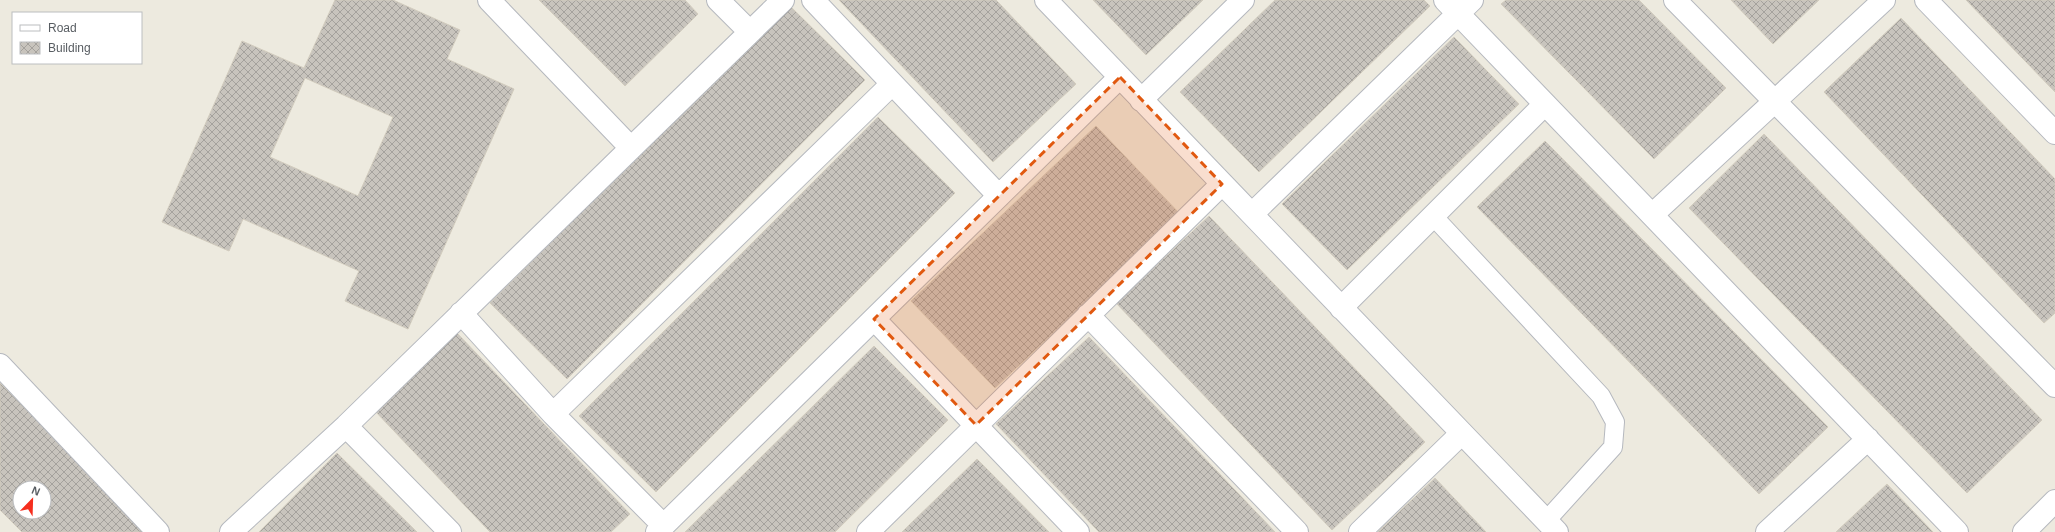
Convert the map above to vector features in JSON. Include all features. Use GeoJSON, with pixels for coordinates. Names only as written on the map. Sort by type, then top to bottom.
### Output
{"type":"FeatureCollection","features":[{"type":"Feature","properties":{"kind":"street"},"geometry":{"type":"LineString","coordinates":[[489,0],[631,148]]}},
{"type":"Feature","properties":{"kind":"street"},"geometry":{"type":"LineString","coordinates":[[718,0],[750,32]]}},
{"type":"Feature","properties":{"kind":"street"},"geometry":{"type":"LineString","coordinates":[[232,532],[346,426],[783,0]]}},
{"type":"Feature","properties":{"kind":"street"},"geometry":{"type":"LineString","coordinates":[[813,0],[999,196]]}},
{"type":"Feature","properties":{"kind":"street"},"geometry":{"type":"LineString","coordinates":[[1046,0],[1551,526]]}},
{"type":"Feature","properties":{"kind":"street"},"geometry":{"type":"LineString","coordinates":[[1141,100],[1243,0]]}},
{"type":"Feature","properties":{"kind":"street"},"geometry":{"type":"LineString","coordinates":[[1675,0],[2055,386]]}},
{"type":"Feature","properties":{"kind":"street"},"geometry":{"type":"LineString","coordinates":[[1652,215],[1884,0]]}},
{"type":"Feature","properties":{"kind":"street"},"geometry":{"type":"LineString","coordinates":[[1926,0],[2055,133]]}},
{"type":"Feature","properties":{"kind":"street"},"geometry":{"type":"LineString","coordinates":[[1252,214],[1458,5],[1545,104],[1957,532]]}},
{"type":"Feature","properties":{"kind":"street"},"geometry":{"type":"LineString","coordinates":[[461,313],[660,529],[1120,77]]}},
{"type":"Feature","properties":{"kind":"street"},"geometry":{"type":"LineString","coordinates":[[553,414],[892,84]]}},
{"type":"Feature","properties":{"kind":"street"},"geometry":{"type":"LineString","coordinates":[[1341,308],[1545,104]]}},
{"type":"Feature","properties":{"kind":"street"},"geometry":{"type":"LineString","coordinates":[[868,532],[1222,184]]}},
{"type":"Feature","properties":{"kind":"street"},"geometry":{"type":"LineString","coordinates":[[1088,315],[1297,532]]}},
{"type":"Feature","properties":{"kind":"street"},"geometry":{"type":"LineString","coordinates":[[874,319],[1078,532]]}},
{"type":"Feature","properties":{"kind":"street"},"geometry":{"type":"LineString","coordinates":[[0,365],[158,532]]}},
{"type":"Feature","properties":{"kind":"street"},"geometry":{"type":"LineString","coordinates":[[346,426],[450,532]]}},
{"type":"Feature","properties":{"kind":"street"},"geometry":{"type":"LineString","coordinates":[[1360,532],[1462,433]]}},
{"type":"Feature","properties":{"kind":"street"},"geometry":{"type":"LineString","coordinates":[[1767,532],[1868,439]]}},
{"type":"Feature","properties":{"kind":"street"},"geometry":{"type":"LineString","coordinates":[[2024,532],[2055,501]]}},
{"type":"Feature","properties":{"kind":"lane"},"geometry":{"type":"LineString","coordinates":[[1433,216],[1601,396],[1615,422],[1613,447],[1551,526]]}},
{"type":"Feature","properties":{"kind":"highlighted area"},"geometry":{"type":"Polygon","coordinates":[[[1120,77],[1222,184],[976,425],[874,319],[1120,77]]]}},
{"type":"Feature","properties":{"kind":"building"},"geometry":{"type":"Polygon","coordinates":[[[335,0],[393,0],[460,30],[447,59],[514,89],[408,329],[345,301],[359,271],[243,219],[229,251],[162,222],[242,41],[304,68],[335,0]],[[305,78],[270,157],[358,196],[393,117],[305,78]]]}},
{"type":"Feature","properties":{"kind":"building"},"geometry":{"type":"Polygon","coordinates":[[[539,0],[685,0],[698,14],[625,86],[539,0]]]}},
{"type":"Feature","properties":{"kind":"building"},"geometry":{"type":"Polygon","coordinates":[[[839,0],[996,0],[1076,84],[993,162],[839,0]]]}},
{"type":"Feature","properties":{"kind":"building"},"geometry":{"type":"Polygon","coordinates":[[[1093,0],[1203,0],[1146,55],[1093,0]]]}},
{"type":"Feature","properties":{"kind":"building"},"geometry":{"type":"Polygon","coordinates":[[[1275,0],[1424,0],[1430,6],[1259,172],[1180,92],[1275,0]]]}},
{"type":"Feature","properties":{"kind":"building"},"geometry":{"type":"Polygon","coordinates":[[[1506,0],[1639,0],[1726,88],[1654,159],[1501,4],[1506,0]]]}},
{"type":"Feature","properties":{"kind":"building"},"geometry":{"type":"Polygon","coordinates":[[[1731,0],[1819,0],[1773,44],[1731,0]]]}},
{"type":"Feature","properties":{"kind":"building"},"geometry":{"type":"Polygon","coordinates":[[[1966,0],[2055,0],[2055,92],[1966,0]]]}},
{"type":"Feature","properties":{"kind":"building"},"geometry":{"type":"Polygon","coordinates":[[[788,4],[865,80],[567,379],[490,303],[788,4]]]}},
{"type":"Feature","properties":{"kind":"building"},"geometry":{"type":"Polygon","coordinates":[[[1901,18],[2055,179],[2055,313],[2044,323],[1824,92],[1901,18]]]}},
{"type":"Feature","properties":{"kind":"building"},"geometry":{"type":"Polygon","coordinates":[[[1454,37],[1519,104],[1347,270],[1282,204],[1454,37]]]}},
{"type":"Feature","properties":{"kind":"building"},"geometry":{"type":"Polygon","coordinates":[[[878,117],[955,193],[656,492],[579,416],[878,117]]]}},
{"type":"Feature","properties":{"kind":"building"},"geometry":{"type":"Polygon","coordinates":[[[1096,126],[1180,214],[995,388],[911,301],[1096,126]]]}},
{"type":"Feature","properties":{"kind":"building"},"geometry":{"type":"Polygon","coordinates":[[[1764,134],[2042,420],[1967,493],[1689,208],[1764,134]]]}},
{"type":"Feature","properties":{"kind":"building"},"geometry":{"type":"Polygon","coordinates":[[[1545,141],[1828,427],[1759,494],[1477,207],[1545,141]]]}},
{"type":"Feature","properties":{"kind":"building"},"geometry":{"type":"Polygon","coordinates":[[[1209,216],[1425,442],[1332,530],[1116,303],[1209,216]]]}},
{"type":"Feature","properties":{"kind":"building"},"geometry":{"type":"Polygon","coordinates":[[[456,332],[630,514],[611,532],[490,532],[374,410],[456,332]]]}},
{"type":"Feature","properties":{"kind":"building"},"geometry":{"type":"Polygon","coordinates":[[[1089,337],[1275,532],[1099,532],[996,424],[1089,337]]]}},
{"type":"Feature","properties":{"kind":"building"},"geometry":{"type":"Polygon","coordinates":[[[874,346],[948,420],[835,532],[685,532],[874,346]]]}},
{"type":"Feature","properties":{"kind":"building"},"geometry":{"type":"Polygon","coordinates":[[[0,383],[146,532],[22,532],[0,510],[0,383]]]}},
{"type":"Feature","properties":{"kind":"building"},"geometry":{"type":"Polygon","coordinates":[[[337,453],[417,532],[259,532],[337,453]]]}},
{"type":"Feature","properties":{"kind":"building"},"geometry":{"type":"Polygon","coordinates":[[[977,459],[1049,532],[902,532],[977,459]]]}},
{"type":"Feature","properties":{"kind":"building"},"geometry":{"type":"Polygon","coordinates":[[[1435,478],[1486,532],[1378,532],[1435,478]]]}},
{"type":"Feature","properties":{"kind":"building"},"geometry":{"type":"Polygon","coordinates":[[[1887,484],[1933,532],[1836,532],[1887,484]]]}}]}
